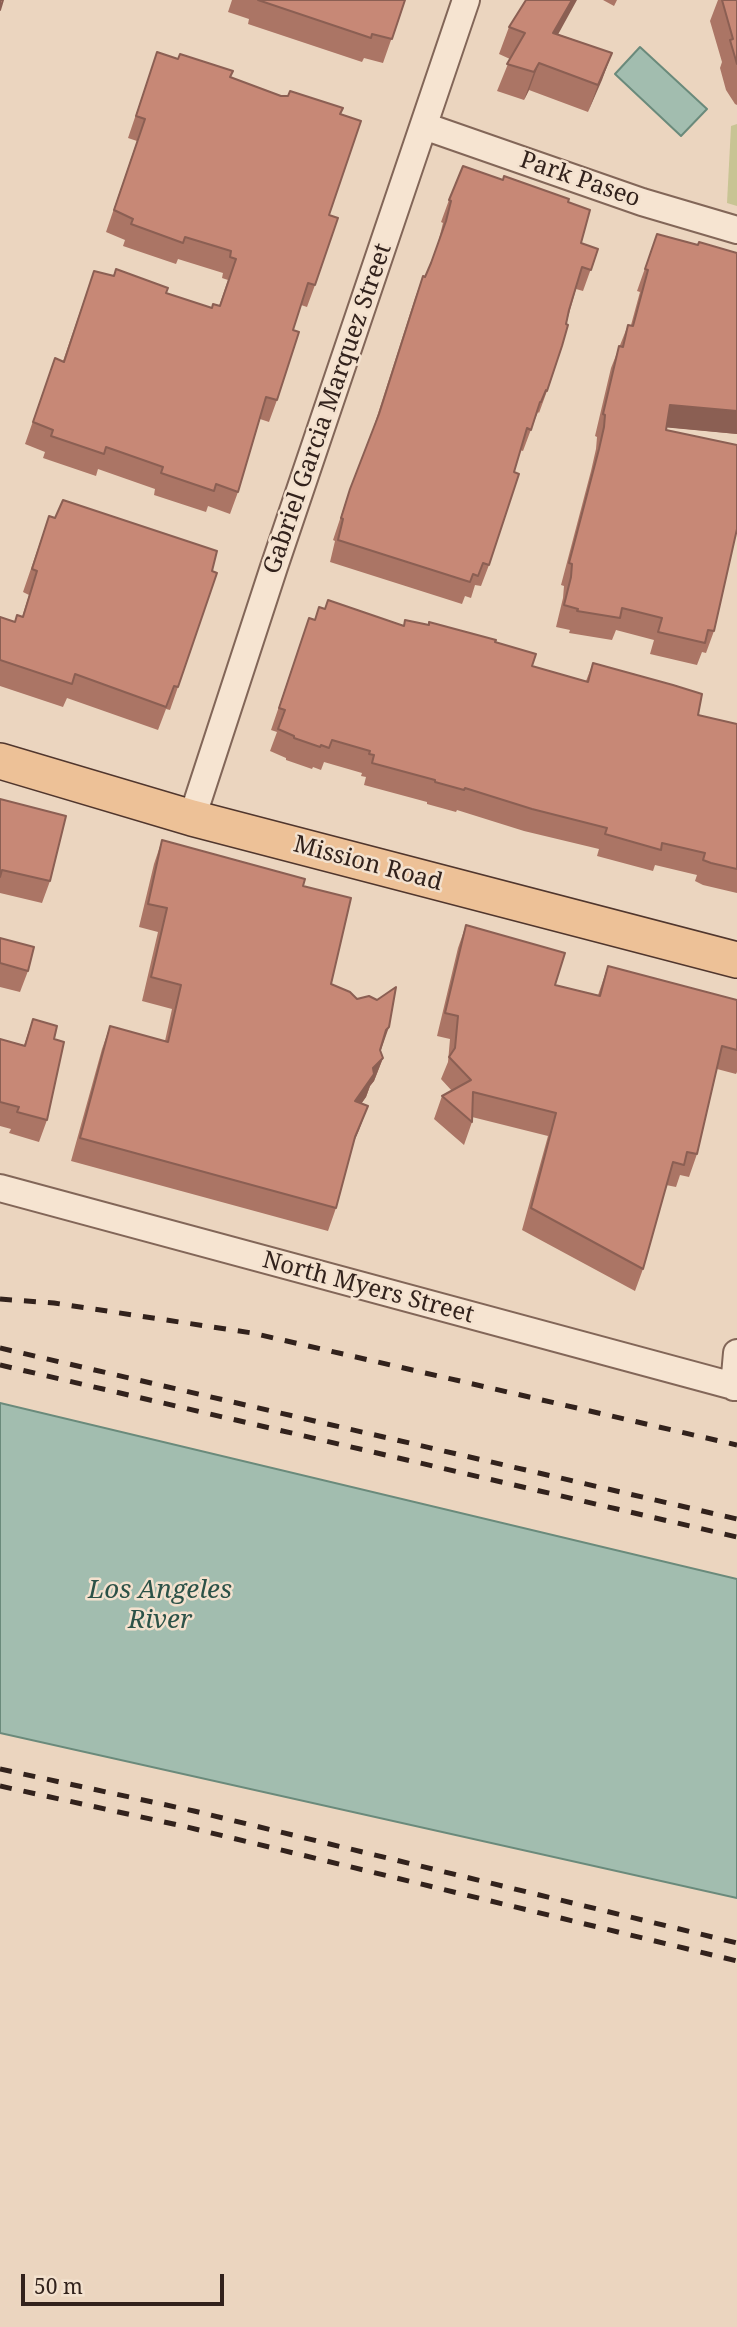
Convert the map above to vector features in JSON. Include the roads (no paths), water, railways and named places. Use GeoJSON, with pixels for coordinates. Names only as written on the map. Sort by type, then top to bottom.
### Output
{"type":"FeatureCollection","features":[{"type":"Feature","properties":{"kind":"main road","name":"Mission Road"},"geometry":{"type":"LineString","coordinates":[[0,761],[192,818],[737,960]]}},
{"type":"Feature","properties":{"kind":"street","name":"Gabriel Garcia Marquez Street"},"geometry":{"type":"LineString","coordinates":[[192,818],[269,580],[466,0]]}},
{"type":"Feature","properties":{"kind":"street","name":"Park Paseo"},"geometry":{"type":"LineString","coordinates":[[424,126],[642,202],[737,230]]}},
{"type":"Feature","properties":{"kind":"street","name":"North Myers Street"},"geometry":{"type":"LineString","coordinates":[[0,1188],[735,1387]]}},
{"type":"Feature","properties":{"kind":"street"},"geometry":{"type":"LineString","coordinates":[[735,1387],[737,1353]]}},
{"type":"Feature","properties":{"kind":"water"},"geometry":{"type":"Polygon","coordinates":[[[640,47],[707,109],[681,136],[615,74],[640,47]]]}},
{"type":"Feature","properties":{"kind":"water","name":"Los Angeles River"},"geometry":{"type":"Polygon","coordinates":[[[0,1403],[737,1579],[737,1898],[0,1733],[0,1403]]]}},
{"type":"Feature","properties":{"kind":"railway"},"geometry":{"type":"LineString","coordinates":[[0,1299],[54,1303],[252,1333],[737,1445]]}},
{"type":"Feature","properties":{"kind":"railway"},"geometry":{"type":"LineString","coordinates":[[0,1348],[737,1519]]}},
{"type":"Feature","properties":{"kind":"railway"},"geometry":{"type":"LineString","coordinates":[[0,1365],[737,1537]]}},
{"type":"Feature","properties":{"kind":"railway"},"geometry":{"type":"LineString","coordinates":[[0,1769],[194,1811],[737,1943]]}},
{"type":"Feature","properties":{"kind":"railway"},"geometry":{"type":"LineString","coordinates":[[0,1786],[187,1827],[737,1961]]}}]}
